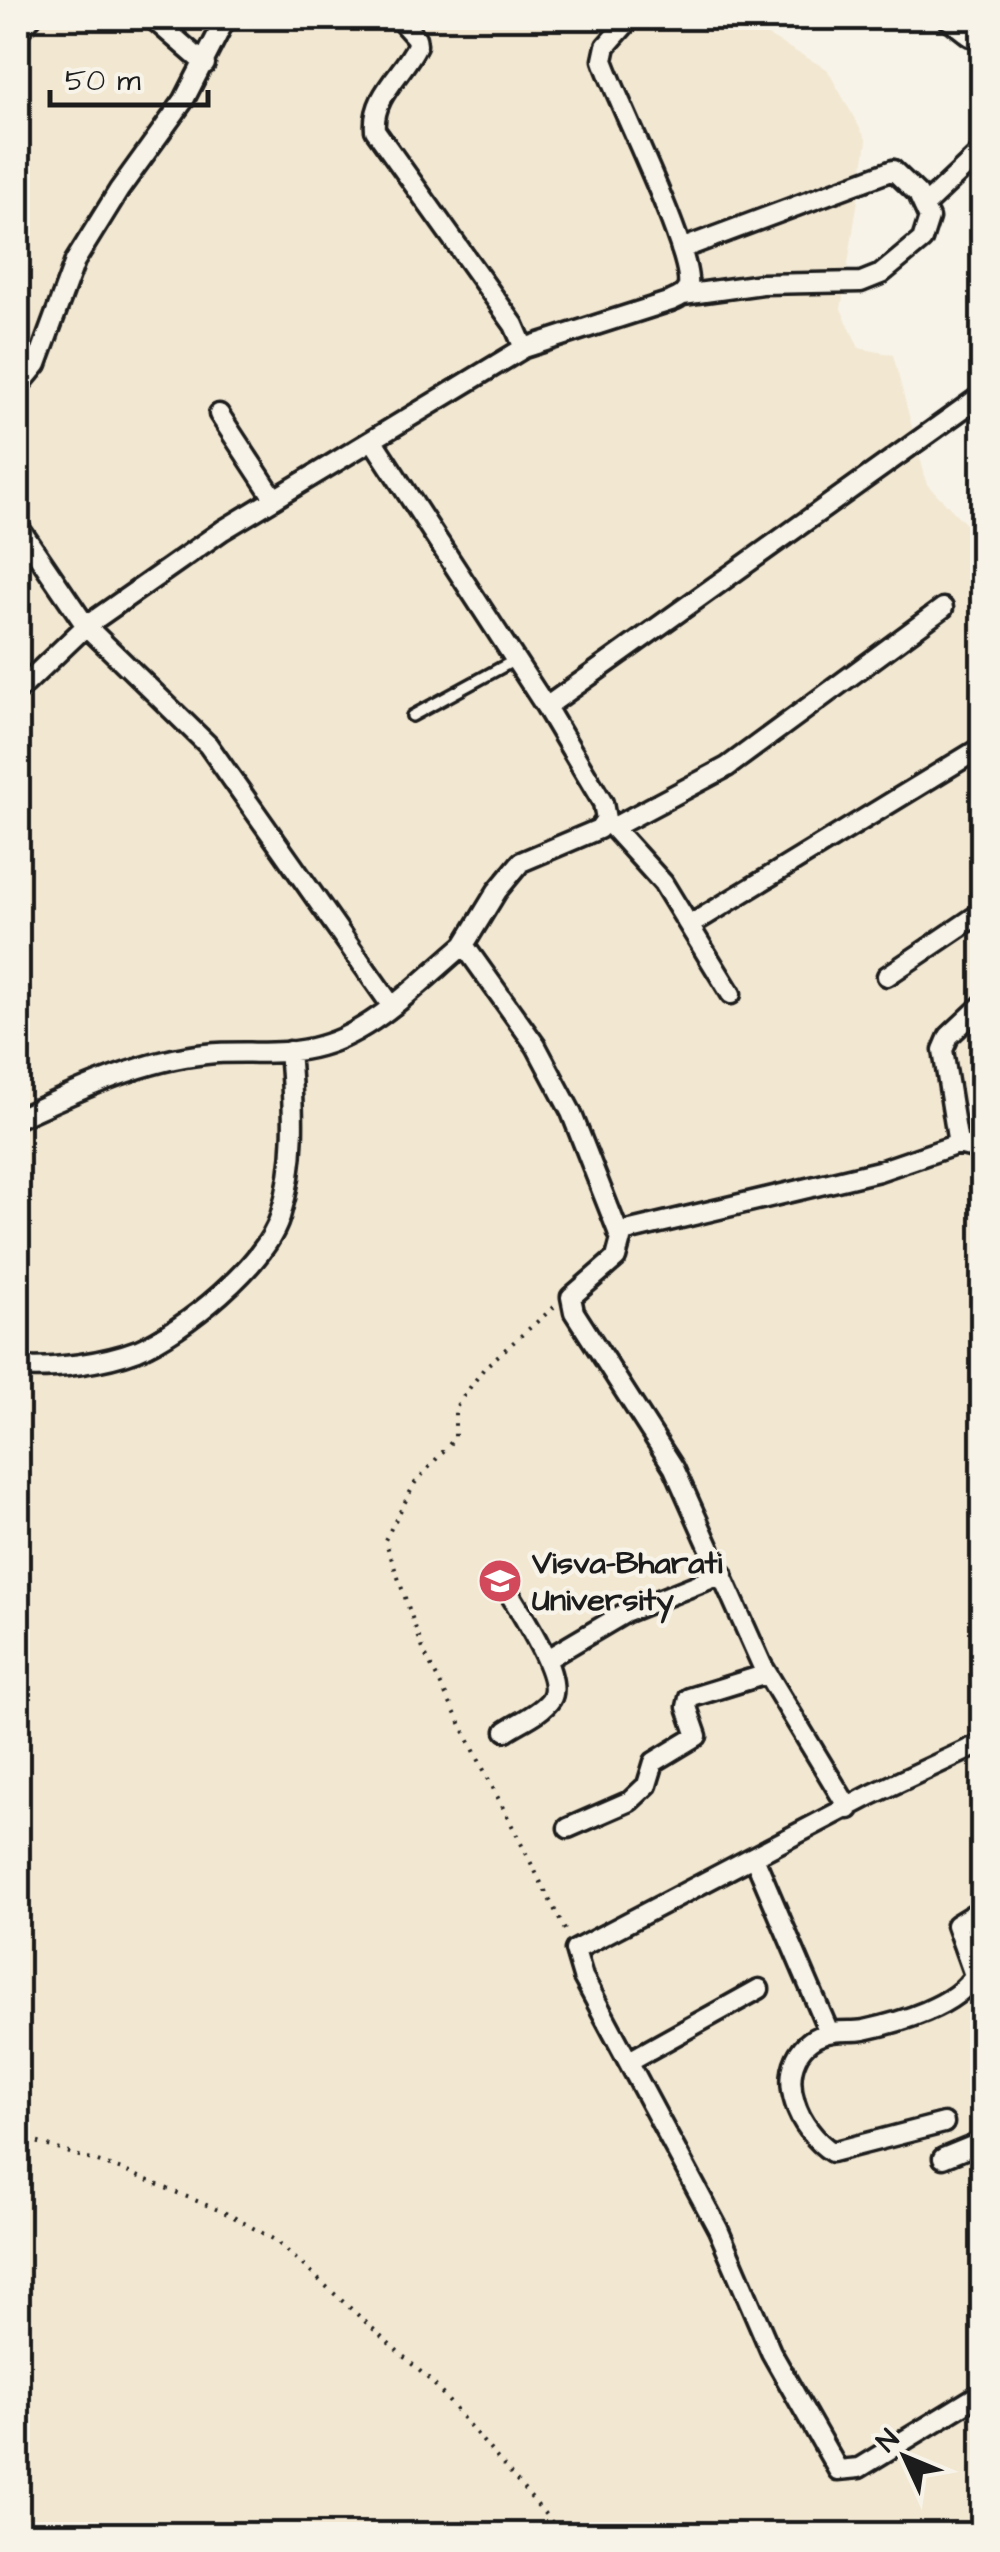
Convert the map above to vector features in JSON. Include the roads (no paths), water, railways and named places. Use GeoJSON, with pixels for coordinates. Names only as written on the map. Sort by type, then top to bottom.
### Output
{"type":"FeatureCollection","features":[{"type":"Feature","properties":{"kind":"street"},"geometry":{"type":"LineString","coordinates":[[18,32],[31,18]]}},
{"type":"Feature","properties":{"kind":"street"},"geometry":{"type":"LineString","coordinates":[[152,18],[205,64]]}},
{"type":"Feature","properties":{"kind":"street"},"geometry":{"type":"LineString","coordinates":[[18,387],[37,364],[75,261],[205,64],[226,18]]}},
{"type":"Feature","properties":{"kind":"street"},"geometry":{"type":"LineString","coordinates":[[398,18],[416,38],[417,45],[380,99],[374,115],[375,130],[514,325],[524,348]]}},
{"type":"Feature","properties":{"kind":"street"},"geometry":{"type":"LineString","coordinates":[[631,18],[606,46],[603,60],[681,249],[688,286],[683,295]]}},
{"type":"Feature","properties":{"kind":"street"},"geometry":{"type":"LineString","coordinates":[[948,18],[970,36]]}},
{"type":"Feature","properties":{"kind":"street"},"geometry":{"type":"LineString","coordinates":[[925,206],[982,152]]}},
{"type":"Feature","properties":{"kind":"street"},"geometry":{"type":"LineString","coordinates":[[18,691],[86,626],[274,498],[524,348],[683,295],[762,284],[861,282],[881,274],[922,240],[928,230],[925,206],[900,174],[886,172],[681,249]]}},
{"type":"Feature","properties":{"kind":"street"},"geometry":{"type":"LineString","coordinates":[[546,706],[982,395]]}},
{"type":"Feature","properties":{"kind":"street"},"geometry":{"type":"LineString","coordinates":[[218,414],[274,498]]}},
{"type":"Feature","properties":{"kind":"street"},"geometry":{"type":"LineString","coordinates":[[372,441],[546,706],[603,803],[610,823],[663,883],[731,994]]}},
{"type":"Feature","properties":{"kind":"street"},"geometry":{"type":"LineString","coordinates":[[18,526],[86,626],[208,745],[391,1005]]}},
{"type":"Feature","properties":{"kind":"street"},"geometry":{"type":"LineString","coordinates":[[18,1118],[135,1071],[204,1054],[322,1046],[366,1024],[464,946],[497,891],[522,862],[727,767],[943,608]]}},
{"type":"Feature","properties":{"kind":"street"},"geometry":{"type":"LineString","coordinates":[[690,925],[982,747]]}},
{"type":"Feature","properties":{"kind":"street"},"geometry":{"type":"LineString","coordinates":[[887,976],[982,912]]}},
{"type":"Feature","properties":{"kind":"street"},"geometry":{"type":"LineString","coordinates":[[464,946],[536,1046],[571,1112],[618,1233],[622,1248],[572,1297],[574,1312],[674,1468],[767,1674],[849,1809]]}},
{"type":"Feature","properties":{"kind":"street"},"geometry":{"type":"LineString","coordinates":[[958,1144],[942,1050],[949,1036],[982,1004]]}},
{"type":"Feature","properties":{"kind":"street"},"geometry":{"type":"LineString","coordinates":[[18,1368],[138,1350],[222,1292],[266,1244],[280,1220],[296,1131],[289,1051]]}},
{"type":"Feature","properties":{"kind":"street"},"geometry":{"type":"LineString","coordinates":[[618,1233],[880,1171],[958,1144],[982,1150]]}},
{"type":"Feature","properties":{"kind":"street"},"geometry":{"type":"LineString","coordinates":[[547,1659],[625,1612],[723,1574]]}},
{"type":"Feature","properties":{"kind":"street"},"geometry":{"type":"LineString","coordinates":[[500,1578],[547,1659],[554,1695],[506,1732]]}},
{"type":"Feature","properties":{"kind":"street"},"geometry":{"type":"LineString","coordinates":[[568,1828],[630,1801],[647,1785],[654,1762],[697,1736],[687,1707],[689,1698],[767,1674]]}},
{"type":"Feature","properties":{"kind":"street"},"geometry":{"type":"LineString","coordinates":[[982,1744],[575,1950],[583,1977],[631,2060],[718,2229],[771,2352],[838,2470],[858,2468],[982,2392]]}},
{"type":"Feature","properties":{"kind":"street"},"geometry":{"type":"LineString","coordinates":[[754,1857],[828,2032]]}},
{"type":"Feature","properties":{"kind":"street"},"geometry":{"type":"LineString","coordinates":[[944,2123],[840,2153],[826,2150],[798,2114],[788,2081],[796,2057],[828,2032],[862,2031],[961,1992],[974,1976],[956,1925],[982,1908]]}},
{"type":"Feature","properties":{"kind":"street"},"geometry":{"type":"LineString","coordinates":[[631,2060],[759,1989]]}},
{"type":"Feature","properties":{"kind":"street"},"geometry":{"type":"LineString","coordinates":[[943,2158],[982,2142]]}},
{"type":"Feature","properties":{"kind":"lane"},"geometry":{"type":"LineString","coordinates":[[412,716],[516,660]]}},
{"type":"Feature","properties":{"kind":"place","name":"Visva-Bharati University"},"geometry":{"type":"Point","coordinates":[500,1581]}}]}
